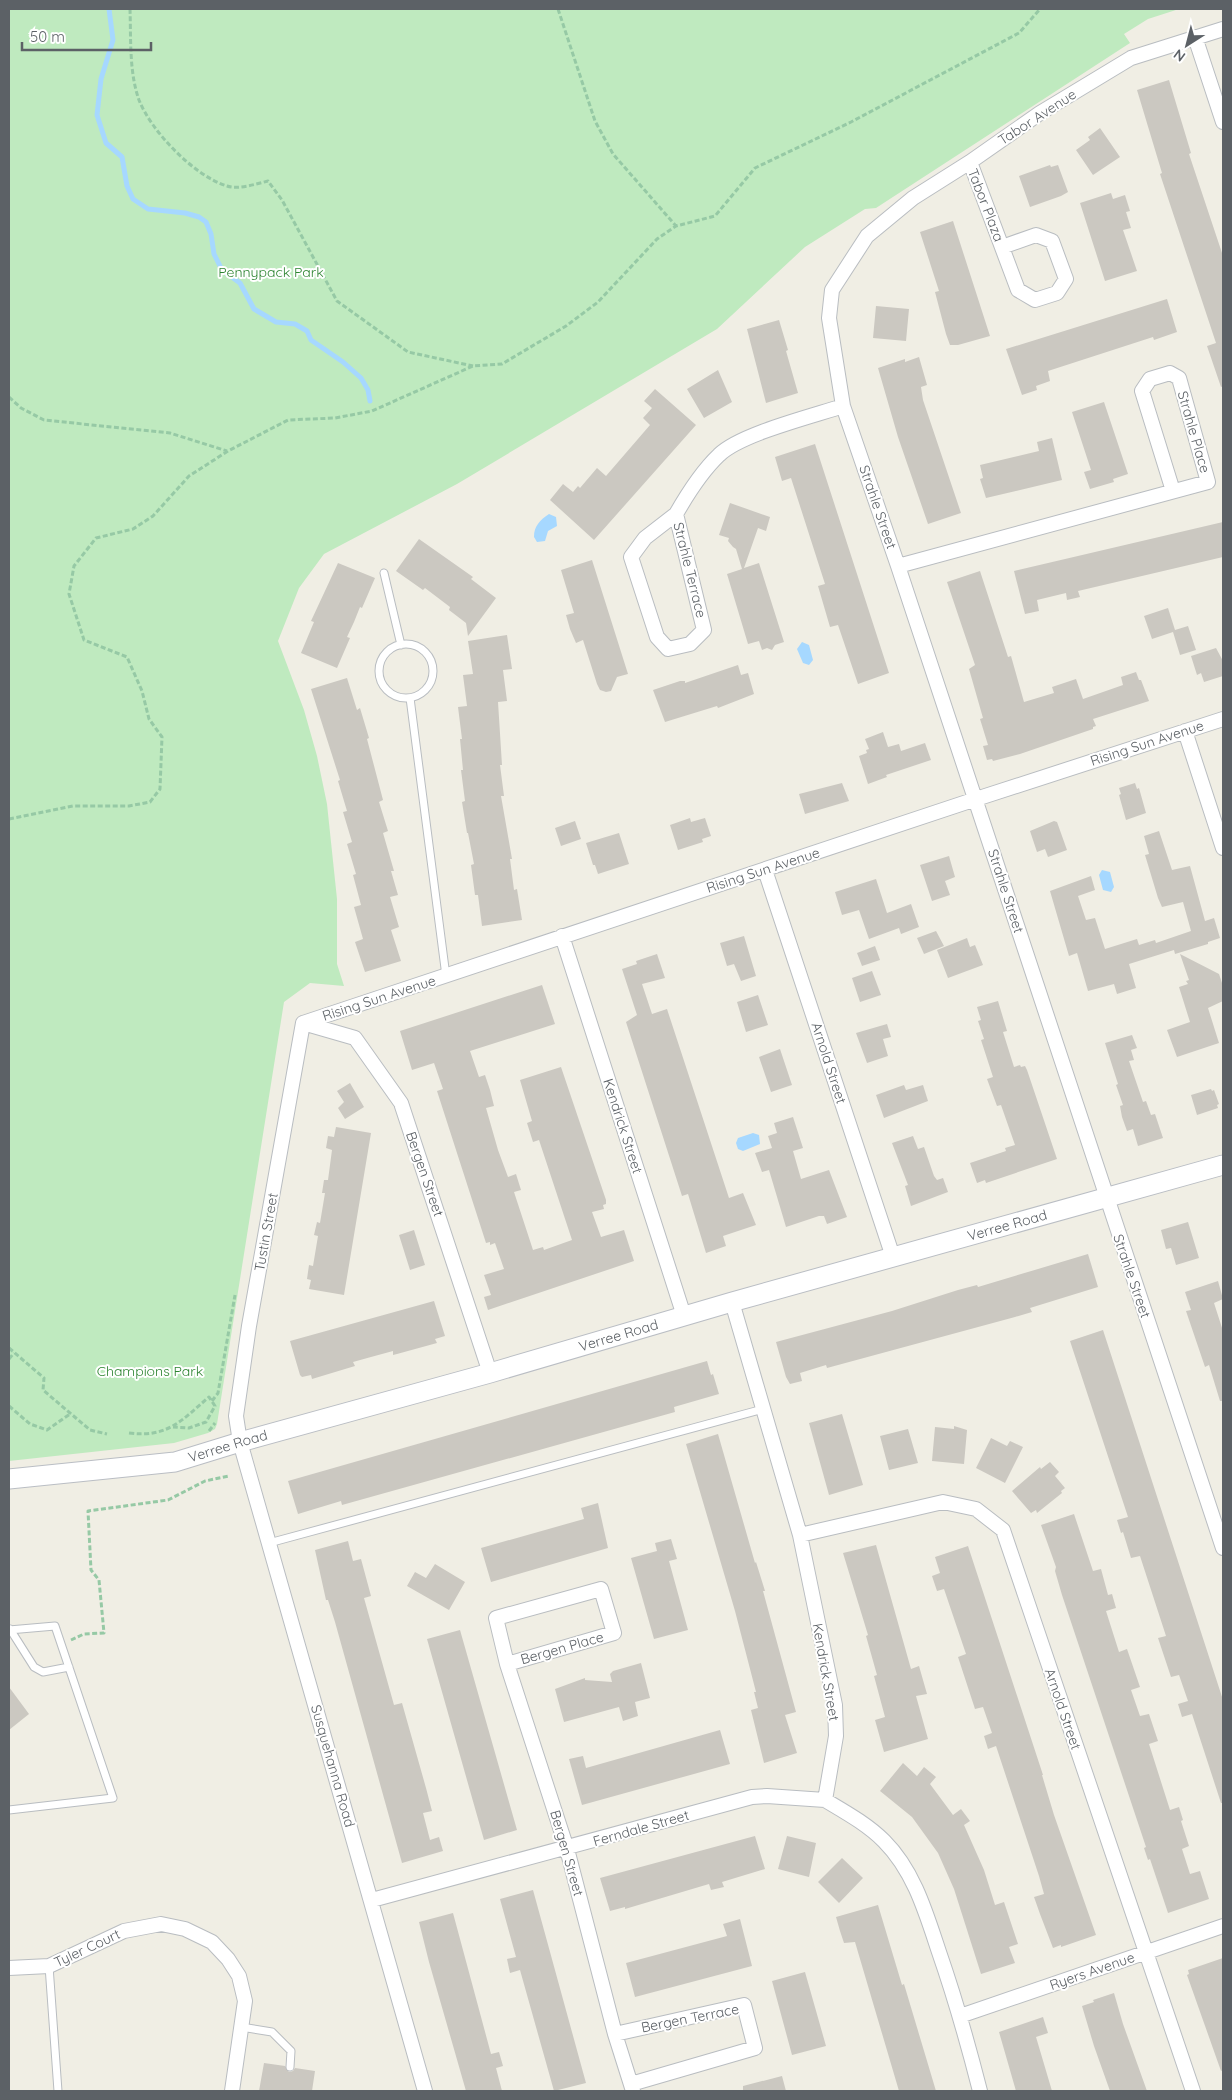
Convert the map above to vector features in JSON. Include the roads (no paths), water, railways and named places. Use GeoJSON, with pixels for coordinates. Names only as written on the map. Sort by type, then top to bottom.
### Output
{"type":"FeatureCollection","features":[{"type":"Feature","properties":{"kind":"main road","name":"Verree Road"},"geometry":{"type":"LineString","coordinates":[[9,1479],[175,1462],[732,1302],[1223,1165]]}},
{"type":"Feature","properties":{"kind":"street","name":"Tabor Avenue"},"geometry":{"type":"LineString","coordinates":[[867,236],[912,198],[970,162],[1040,113],[1131,58],[1223,29]]}},
{"type":"Feature","properties":{"kind":"street"},"geometry":{"type":"LineString","coordinates":[[1195,37],[1223,122]]}},
{"type":"Feature","properties":{"kind":"street","name":"Tabor Plaza"},"geometry":{"type":"LineString","coordinates":[[970,162],[1018,290],[1035,300],[1057,292],[1066,279],[1052,241],[1036,235],[1002,247]]}},
{"type":"Feature","properties":{"kind":"street","name":"Strahle Street"},"geometry":{"type":"LineString","coordinates":[[867,236],[832,290],[830,318],[844,406],[1223,1548]]}},
{"type":"Feature","properties":{"kind":"street","name":"Strahle Place"},"geometry":{"type":"LineString","coordinates":[[898,566],[1208,482],[1179,378],[1170,373],[1150,379],[1142,391],[1173,491]]}},
{"type":"Feature","properties":{"kind":"street","name":"Strahle Terrace"},"geometry":{"type":"LineString","coordinates":[[676,514],[704,630],[690,644],[668,649],[657,637],[632,558],[645,538],[676,514],[690,489],[720,454],[750,436],[844,406]]}},
{"type":"Feature","properties":{"kind":"street","name":"Rising Sun Avenue"},"geometry":{"type":"LineString","coordinates":[[303,1023],[976,799],[1223,719]]}},
{"type":"Feature","properties":{"kind":"street"},"geometry":{"type":"LineString","coordinates":[[1185,731],[1223,848]]}},
{"type":"Feature","properties":{"kind":"street","name":"Arnold Street"},"geometry":{"type":"LineString","coordinates":[[765,870],[893,1257]]}},
{"type":"Feature","properties":{"kind":"street","name":"Kendrick Street"},"geometry":{"type":"LineString","coordinates":[[562,936],[684,1316]]}},
{"type":"Feature","properties":{"kind":"street","name":"Bergen Street"},"geometry":{"type":"LineString","coordinates":[[303,1023],[355,1038],[401,1103],[490,1373]]}},
{"type":"Feature","properties":{"kind":"street","name":"Tustin Street"},"geometry":{"type":"LineString","coordinates":[[240,1442],[236,1416],[249,1326],[303,1023]]}},
{"type":"Feature","properties":{"kind":"street","name":"Kendrick Street"},"geometry":{"type":"LineString","coordinates":[[732,1302],[800,1535],[835,1705],[836,1736],[825,1800]]}},
{"type":"Feature","properties":{"kind":"street","name":"Susquehanna Road"},"geometry":{"type":"LineString","coordinates":[[240,1442],[425,2091]]}},
{"type":"Feature","properties":{"kind":"street","name":"Arnold Street"},"geometry":{"type":"LineString","coordinates":[[800,1535],[943,1502],[976,1509],[1003,1530],[1193,2091]]}},
{"type":"Feature","properties":{"kind":"street","name":"Bergen Place"},"geometry":{"type":"LineString","coordinates":[[498,1618],[600,1589],[614,1633],[507,1664]]}},
{"type":"Feature","properties":{"kind":"street","name":"Bergen Street"},"geometry":{"type":"LineString","coordinates":[[498,1618],[496,1618],[507,1664],[567,1849],[615,2034],[632,2088]]}},
{"type":"Feature","properties":{"kind":"street","name":"Ferndale Street"},"geometry":{"type":"LineString","coordinates":[[372,1900],[567,1849],[752,1797],[768,1796],[825,1800]]}},
{"type":"Feature","properties":{"kind":"street"},"geometry":{"type":"LineString","coordinates":[[825,1800],[860,1821],[884,1841],[905,1868],[922,1901],[960,2016],[980,2091]]}},
{"type":"Feature","properties":{"kind":"street","name":"Tyler Court"},"geometry":{"type":"LineString","coordinates":[[9,1968],[49,1966],[124,1931],[161,1924],[185,1929],[212,1942],[228,1959],[239,1976],[245,2001],[232,2091]]}},
{"type":"Feature","properties":{"kind":"street","name":"Ryers Avenue"},"geometry":{"type":"LineString","coordinates":[[960,2016],[1223,1926]]}},
{"type":"Feature","properties":{"kind":"street","name":"Bergen Terrace"},"geometry":{"type":"LineString","coordinates":[[615,2034],[744,2005],[755,2048],[632,2088]]}},
{"type":"Feature","properties":{"kind":"lane"},"geometry":{"type":"LineString","coordinates":[[384,573],[401,645]]}},
{"type":"Feature","properties":{"kind":"lane"},"geometry":{"type":"LineString","coordinates":[[401,645],[415,646],[422,650],[432,664],[430,682],[426,690],[410,698],[393,695],[386,689],[379,673],[383,656],[389,650],[401,645]]}},
{"type":"Feature","properties":{"kind":"lane"},"geometry":{"type":"LineString","coordinates":[[410,698],[446,976]]}},
{"type":"Feature","properties":{"kind":"lane"},"geometry":{"type":"LineString","coordinates":[[269,1543],[763,1409]]}},
{"type":"Feature","properties":{"kind":"lane"},"geometry":{"type":"LineString","coordinates":[[9,1810],[112,1798],[69,1667],[55,1626],[9,1630],[34,1667],[43,1672],[69,1667]]}},
{"type":"Feature","properties":{"kind":"lane"},"geometry":{"type":"LineString","coordinates":[[49,1966],[58,2091]]}},
{"type":"Feature","properties":{"kind":"lane"},"geometry":{"type":"LineString","coordinates":[[241,2027],[272,2032],[291,2050],[290,2067]]}},
{"type":"Feature","properties":{"kind":"water"},"geometry":{"type":"Polygon","coordinates":[[[549,514],[556,517],[557,526],[548,531],[545,541],[537,542],[534,537],[536,526],[549,514]]]}},
{"type":"Feature","properties":{"kind":"water"},"geometry":{"type":"Polygon","coordinates":[[[802,642],[809,645],[813,660],[809,665],[803,663],[797,649],[802,642]]]}},
{"type":"Feature","properties":{"kind":"water"},"geometry":{"type":"Polygon","coordinates":[[[1102,870],[1110,872],[1114,887],[1111,892],[1103,890],[1099,875],[1102,870]]]}},
{"type":"Feature","properties":{"kind":"water"},"geometry":{"type":"Polygon","coordinates":[[[753,1133],[759,1135],[760,1144],[743,1151],[738,1149],[736,1143],[738,1138],[753,1133]]]}},
{"type":"Feature","properties":{"kind":"waterway"},"geometry":{"type":"LineString","coordinates":[[109,9],[113,40],[101,79],[97,115],[106,143],[122,157],[127,186],[133,199],[148,209],[185,213],[199,217],[206,222],[211,234],[214,254],[222,270],[240,283],[254,309],[276,322],[295,324],[307,331],[311,340],[343,362],[361,378],[368,390],[370,401]]}},
{"type":"Feature","properties":{"kind":"park label","name":"Pennypack Park"},"geometry":{"type":"Point","coordinates":[271,272]}},
{"type":"Feature","properties":{"kind":"park label","name":"Champions Park"},"geometry":{"type":"Point","coordinates":[150,1371]}}]}
